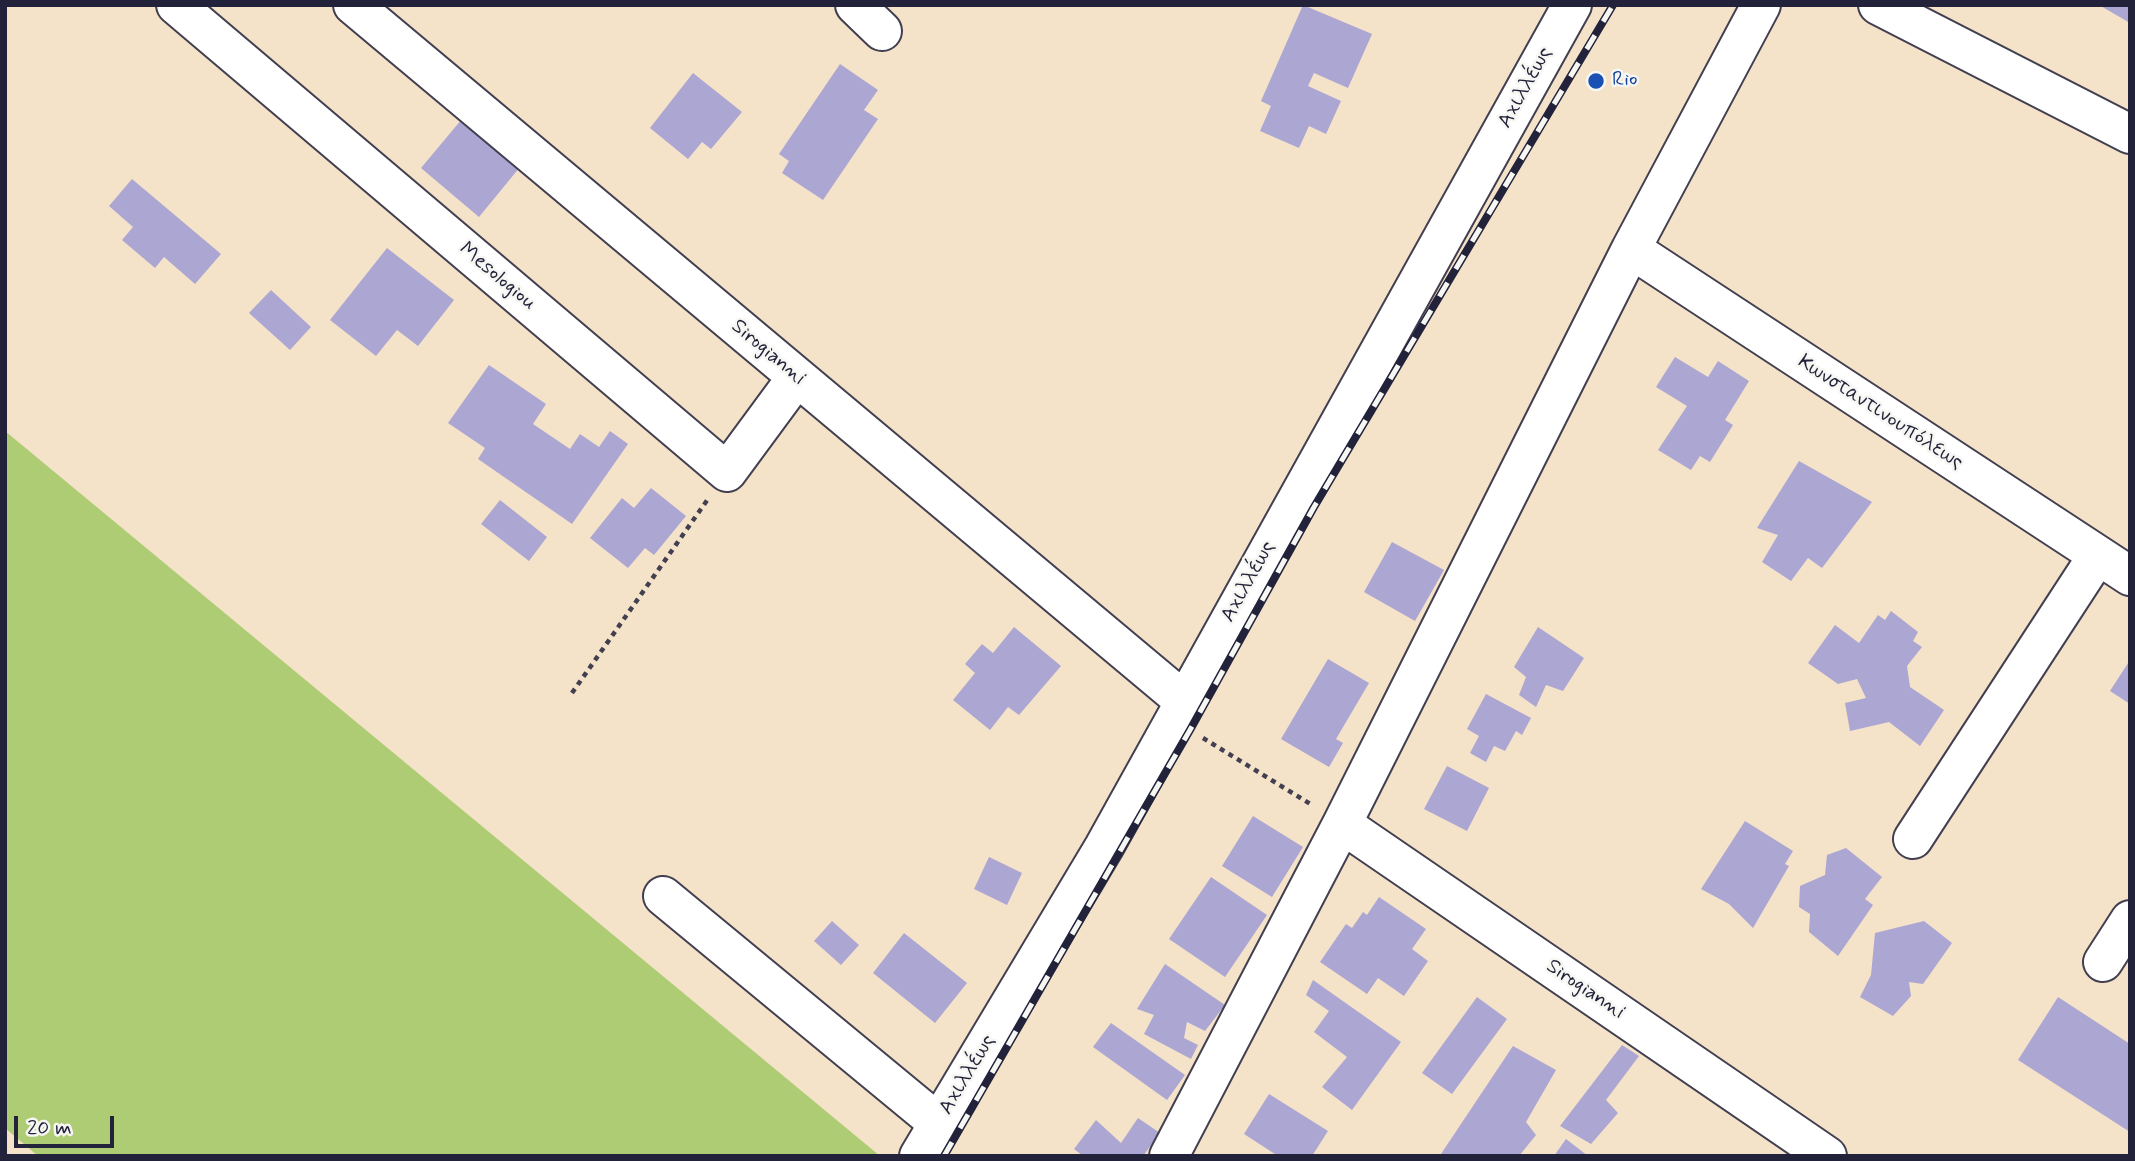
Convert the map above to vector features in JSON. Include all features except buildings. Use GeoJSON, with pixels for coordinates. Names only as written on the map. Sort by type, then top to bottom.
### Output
{"type":"FeatureCollection","features":[{"type":"Feature","properties":{"kind":"street","name":"Mesologiou"},"geometry":{"type":"LineString","coordinates":[[176,5],[727,472]]}},
{"type":"Feature","properties":{"kind":"street","name":"Sirogianni"},"geometry":{"type":"LineString","coordinates":[[353,5],[797,377],[1178,710]]}},
{"type":"Feature","properties":{"kind":"street"},"geometry":{"type":"LineString","coordinates":[[855,5],[882,31]]}},
{"type":"Feature","properties":{"kind":"street","name":"Αχιλλέως"},"geometry":{"type":"LineString","coordinates":[[919,1156],[1104,846],[1572,5]]}},
{"type":"Feature","properties":{"kind":"street"},"geometry":{"type":"LineString","coordinates":[[1169,1156],[1342,824],[1631,249],[1761,5]]}},
{"type":"Feature","properties":{"kind":"street"},"geometry":{"type":"LineString","coordinates":[[1878,5],[2130,134]]}},
{"type":"Feature","properties":{"kind":"street","name":"Κωνσταντινουπόλεως"},"geometry":{"type":"LineString","coordinates":[[1631,249],[2130,576]]}},
{"type":"Feature","properties":{"kind":"street"},"geometry":{"type":"LineString","coordinates":[[727,472],[797,377]]}},
{"type":"Feature","properties":{"kind":"street"},"geometry":{"type":"LineString","coordinates":[[1913,839],[2098,555]]}},
{"type":"Feature","properties":{"kind":"street","name":"Sirogianni"},"geometry":{"type":"LineString","coordinates":[[1342,824],[1827,1156]]}},
{"type":"Feature","properties":{"kind":"street"},"geometry":{"type":"LineString","coordinates":[[663,896],[938,1124]]}},
{"type":"Feature","properties":{"kind":"street"},"geometry":{"type":"LineString","coordinates":[[2103,962],[2130,919]]}},
{"type":"Feature","properties":{"kind":"path"},"geometry":{"type":"LineString","coordinates":[[572,694],[727,472]]}},
{"type":"Feature","properties":{"kind":"path"},"geometry":{"type":"LineString","coordinates":[[1178,710],[1342,824]]}},
{"type":"Feature","properties":{"kind":"green space"},"geometry":{"type":"Polygon","coordinates":[[[5,431],[880,1156],[38,1156],[5,1128],[5,431]]]}},
{"type":"Feature","properties":{"kind":"railway"},"geometry":{"type":"LineString","coordinates":[[944,1156],[1190,730],[1314,507],[1613,5]]}},
{"type":"Feature","properties":{"kind":"place","name":"Rio"},"geometry":{"type":"Point","coordinates":[1596,81]}}]}
